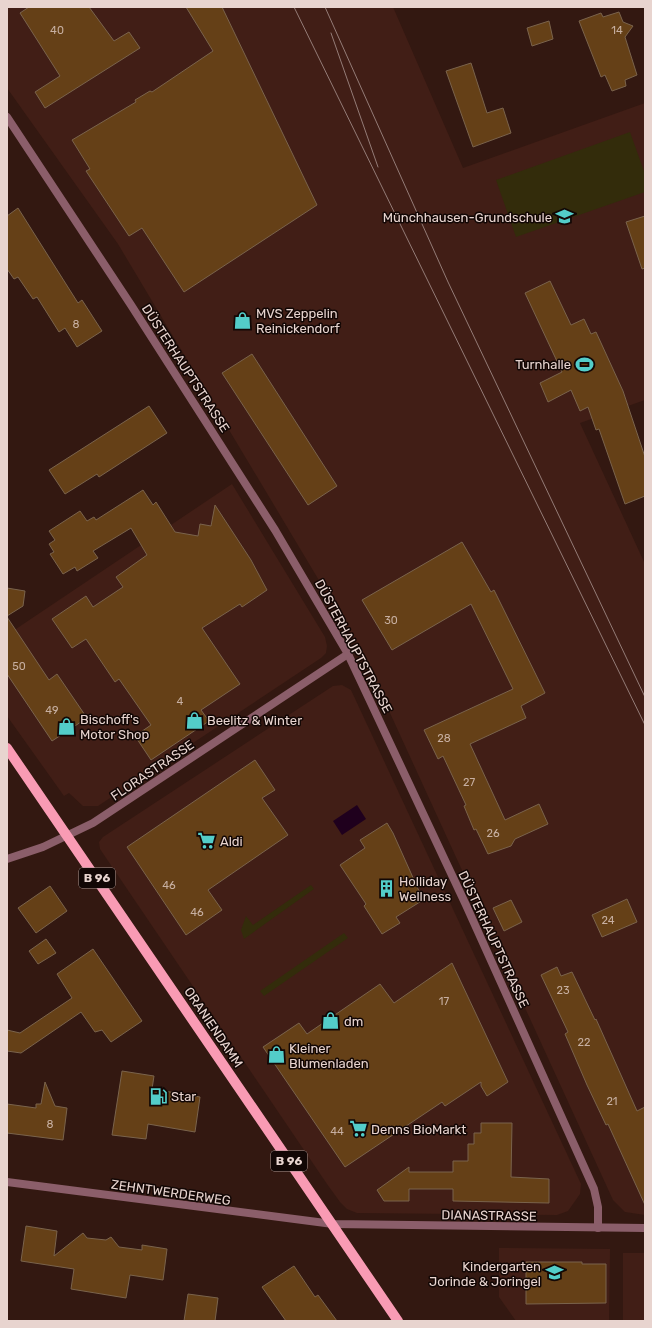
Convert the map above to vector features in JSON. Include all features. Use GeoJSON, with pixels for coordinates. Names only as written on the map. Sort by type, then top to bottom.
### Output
{"type":"FeatureCollection","features":[{"type":"Feature","properties":{"kind":"main road","name":"ORANIENDAMM"},"geometry":{"type":"LineString","coordinates":[[7,748],[398,1321]]}},
{"type":"Feature","properties":{"kind":"street","name":"DÜSTERHAUPTSTRASSE"},"geometry":{"type":"LineString","coordinates":[[7,117],[131,305],[275,530],[348,654],[466,905],[594,1189],[598,1207],[598,1228]]}},
{"type":"Feature","properties":{"kind":"street","name":"FLORASTRASSE"},"geometry":{"type":"LineString","coordinates":[[7,859],[22,855],[93,823],[348,654]]}},
{"type":"Feature","properties":{"kind":"street","name":"ZEHNTWERDERWEG"},"geometry":{"type":"LineString","coordinates":[[7,1182],[333,1224]]}},
{"type":"Feature","properties":{"kind":"street","name":"DIANASTRASSE"},"geometry":{"type":"LineString","coordinates":[[333,1224],[645,1228]]}},
{"type":"Feature","properties":{"kind":"shaded area"},"geometry":{"type":"Polygon","coordinates":[[[7,7],[393,7],[463,168],[645,103],[645,400],[580,423],[645,564],[645,1215],[625,1212],[613,1200],[363,654],[118,244],[7,88],[7,7]]]}},
{"type":"Feature","properties":{"kind":"shaded area"},"geometry":{"type":"Polygon","coordinates":[[[630,132],[645,174],[645,192],[516,237],[496,180],[630,132]]]}},
{"type":"Feature","properties":{"kind":"shaded area"},"geometry":{"type":"Polygon","coordinates":[[[232,484],[325,637],[327,646],[326,653],[321,658],[98,806],[83,806],[69,793],[64,796],[7,716],[7,635],[232,484]]]}},
{"type":"Feature","properties":{"kind":"shaded area"},"geometry":{"type":"Polygon","coordinates":[[[342,685],[351,690],[581,1184],[580,1194],[568,1211],[557,1215],[357,1213],[347,1209],[327,1184],[100,849],[99,842],[103,837],[333,686],[342,685]]]}},
{"type":"Feature","properties":{"kind":"shaded area"},"geometry":{"type":"Polygon","coordinates":[[[357,805],[366,819],[342,835],[333,821],[357,805]]]}},
{"type":"Feature","properties":{"kind":"shaded area"},"geometry":{"type":"Polygon","coordinates":[[[311,885],[314,889],[244,939],[241,930],[246,916],[253,925],[311,885]]]}},
{"type":"Feature","properties":{"kind":"shaded area"},"geometry":{"type":"Polygon","coordinates":[[[344,933],[348,938],[264,996],[260,991],[344,933]]]}},
{"type":"Feature","properties":{"kind":"shaded area","name":"Kindergarten Jorinde & Joringel"},"geometry":{"type":"Polygon","coordinates":[[[499,1248],[610,1249],[609,1321],[516,1321],[499,1297],[499,1248]]]}},
{"type":"Feature","properties":{"kind":"shaded area"},"geometry":{"type":"Polygon","coordinates":[[[623,1253],[645,1253],[645,1321],[623,1321],[623,1253]]]}},
{"type":"Feature","properties":{"kind":"building"},"geometry":{"type":"Polygon","coordinates":[[[29,7],[89,7],[114,41],[129,32],[140,48],[45,108],[35,92],[60,76],[20,13],[29,7]]]}},
{"type":"Feature","properties":{"kind":"building"},"geometry":{"type":"Polygon","coordinates":[[[186,7],[222,7],[317,205],[184,292],[142,228],[129,236],[86,171],[90,169],[72,140],[136,102],[135,100],[150,91],[152,92],[213,51],[186,7]]]}},
{"type":"Feature","properties":{"kind":"building"},"geometry":{"type":"Polygon","coordinates":[[[619,12],[623,22],[633,26],[625,37],[637,75],[625,80],[626,86],[612,91],[605,75],[601,77],[579,21],[601,13],[603,17],[619,12]]]}},
{"type":"Feature","properties":{"kind":"building"},"geometry":{"type":"Polygon","coordinates":[[[549,21],[553,39],[532,46],[527,28],[549,21]]]}},
{"type":"Feature","properties":{"kind":"building"},"geometry":{"type":"Polygon","coordinates":[[[471,63],[487,113],[503,108],[511,133],[473,147],[446,71],[471,63]]]}},
{"type":"Feature","properties":{"kind":"building"},"geometry":{"type":"Polygon","coordinates":[[[18,208],[78,303],[82,300],[102,331],[77,347],[65,328],[59,332],[37,297],[33,299],[18,277],[14,279],[7,269],[7,216],[18,208]]]}},
{"type":"Feature","properties":{"kind":"building"},"geometry":{"type":"Polygon","coordinates":[[[645,216],[645,268],[642,269],[626,222],[645,216]]]}},
{"type":"Feature","properties":{"kind":"building"},"geometry":{"type":"Polygon","coordinates":[[[550,281],[571,325],[584,319],[591,334],[596,332],[623,391],[645,457],[645,496],[625,504],[599,429],[596,430],[588,407],[580,411],[571,390],[548,402],[540,383],[562,372],[525,293],[550,281]]]}},
{"type":"Feature","properties":{"kind":"building"},"geometry":{"type":"Polygon","coordinates":[[[252,354],[337,486],[308,505],[222,373],[252,354]]]}},
{"type":"Feature","properties":{"kind":"building"},"geometry":{"type":"Polygon","coordinates":[[[149,406],[167,433],[99,477],[97,474],[65,494],[49,470],[149,406]]]}},
{"type":"Feature","properties":{"kind":"building"},"geometry":{"type":"Polygon","coordinates":[[[143,490],[153,505],[156,502],[175,532],[198,536],[200,524],[211,526],[215,505],[251,560],[267,590],[242,607],[240,604],[202,628],[240,684],[201,710],[209,721],[151,760],[135,736],[151,725],[119,679],[115,682],[86,639],[72,648],[52,619],[86,596],[93,607],[123,587],[116,577],[147,555],[131,528],[93,551],[98,558],[77,571],[75,567],[63,574],[50,554],[54,552],[49,544],[55,540],[49,531],[80,511],[87,521],[94,517],[96,520],[143,490]]]}},
{"type":"Feature","properties":{"kind":"building"},"geometry":{"type":"Polygon","coordinates":[[[462,542],[491,592],[494,590],[545,693],[521,706],[526,718],[470,744],[505,820],[539,804],[548,824],[515,839],[511,846],[488,854],[476,829],[474,830],[464,806],[466,805],[443,756],[438,759],[424,730],[513,689],[471,604],[392,650],[362,600],[462,542]]]}},
{"type":"Feature","properties":{"kind":"building"},"geometry":{"type":"Polygon","coordinates":[[[7,588],[25,591],[23,606],[7,616],[7,588]]]}},
{"type":"Feature","properties":{"kind":"building"},"geometry":{"type":"Polygon","coordinates":[[[7,617],[49,680],[57,674],[87,718],[52,741],[7,674],[7,617]]]}},
{"type":"Feature","properties":{"kind":"building","name":"Aldi"},"geometry":{"type":"Polygon","coordinates":[[[255,760],[275,790],[262,798],[288,835],[208,890],[222,910],[186,935],[127,847],[255,760]]]}},
{"type":"Feature","properties":{"kind":"building","name":"Holliday Wellness"},"geometry":{"type":"Polygon","coordinates":[[[387,823],[423,900],[396,917],[400,923],[382,934],[364,906],[366,904],[340,865],[365,848],[360,840],[387,823]]]}},
{"type":"Feature","properties":{"kind":"building"},"geometry":{"type":"Polygon","coordinates":[[[50,886],[67,911],[36,933],[18,908],[50,886]]]}},
{"type":"Feature","properties":{"kind":"building"},"geometry":{"type":"Polygon","coordinates":[[[627,899],[637,922],[602,937],[592,915],[627,899]]]}},
{"type":"Feature","properties":{"kind":"building"},"geometry":{"type":"Polygon","coordinates":[[[511,900],[522,922],[504,931],[493,908],[511,900]]]}},
{"type":"Feature","properties":{"kind":"building"},"geometry":{"type":"Polygon","coordinates":[[[46,939],[56,953],[38,964],[29,951],[46,939]]]}},
{"type":"Feature","properties":{"kind":"building"},"geometry":{"type":"Polygon","coordinates":[[[93,949],[142,1021],[111,1042],[102,1030],[95,1032],[81,1012],[21,1053],[7,1051],[7,1030],[20,1033],[72,998],[57,974],[93,949]]]}},
{"type":"Feature","properties":{"kind":"building"},"geometry":{"type":"Polygon","coordinates":[[[452,963],[508,1082],[487,1096],[481,1086],[481,1082],[445,1106],[442,1102],[345,1167],[263,1047],[299,1023],[307,1034],[380,984],[394,1003],[452,963]]]}},
{"type":"Feature","properties":{"kind":"building"},"geometry":{"type":"Polygon","coordinates":[[[557,967],[561,976],[572,972],[595,1020],[596,1019],[637,1111],[645,1107],[645,1205],[608,1124],[606,1125],[587,1085],[565,1034],[568,1032],[541,975],[557,967]]]}},
{"type":"Feature","properties":{"kind":"building"},"geometry":{"type":"Polygon","coordinates":[[[122,1071],[154,1076],[152,1089],[200,1097],[195,1132],[148,1124],[146,1139],[112,1135],[122,1071]]]}},
{"type":"Feature","properties":{"kind":"building"},"geometry":{"type":"Polygon","coordinates":[[[45,1082],[55,1106],[67,1108],[63,1140],[7,1133],[7,1104],[36,1108],[36,1104],[41,1104],[45,1082]]]}},
{"type":"Feature","properties":{"kind":"building"},"geometry":{"type":"Polygon","coordinates":[[[481,1123],[512,1123],[511,1177],[549,1179],[549,1203],[453,1201],[453,1189],[409,1189],[409,1201],[384,1201],[377,1190],[409,1167],[409,1172],[453,1172],[453,1161],[468,1161],[468,1144],[474,1144],[474,1133],[481,1133],[481,1123]]]}},
{"type":"Feature","properties":{"kind":"building"},"geometry":{"type":"Polygon","coordinates":[[[26,1226],[57,1231],[54,1256],[83,1233],[87,1238],[106,1240],[111,1237],[119,1247],[142,1250],[142,1245],[167,1249],[163,1280],[130,1275],[126,1298],[71,1289],[74,1269],[21,1261],[26,1226]]]}},
{"type":"Feature","properties":{"kind":"building"},"geometry":{"type":"Polygon","coordinates":[[[526,1262],[582,1262],[582,1264],[606,1264],[606,1303],[526,1304],[526,1262]]]}},
{"type":"Feature","properties":{"kind":"building"},"geometry":{"type":"Polygon","coordinates":[[[294,1266],[315,1297],[318,1295],[337,1321],[286,1321],[262,1287],[294,1266]]]}},
{"type":"Feature","properties":{"kind":"building"},"geometry":{"type":"Polygon","coordinates":[[[188,1294],[218,1298],[215,1321],[184,1321],[188,1294]]]}},
{"type":"Feature","properties":{"kind":"tram line"},"geometry":{"type":"LineString","coordinates":[[294,7],[645,725]]}},
{"type":"Feature","properties":{"kind":"tram line"},"geometry":{"type":"LineString","coordinates":[[325,7],[448,282],[645,697]]}},
{"type":"Feature","properties":{"kind":"tram line"},"geometry":{"type":"LineString","coordinates":[[331,33],[378,167]]}},
{"type":"Feature","properties":{"kind":"place","name":"Münchhausen-Grundschule"},"geometry":{"type":"Point","coordinates":[565,217]}},
{"type":"Feature","properties":{"kind":"place","name":"MVS Zeppelin Reinickendorf"},"geometry":{"type":"Point","coordinates":[243,320]}},
{"type":"Feature","properties":{"kind":"place","name":"Turnhalle"},"geometry":{"type":"Point","coordinates":[584,364]}},
{"type":"Feature","properties":{"kind":"place","name":"Beelitz & Winter"},"geometry":{"type":"Point","coordinates":[194,720]}},
{"type":"Feature","properties":{"kind":"place","name":"Bischoff's Motor Shop"},"geometry":{"type":"Point","coordinates":[67,726]}},
{"type":"Feature","properties":{"kind":"place","name":"Aldi"},"geometry":{"type":"Point","coordinates":[207,841]}},
{"type":"Feature","properties":{"kind":"place","name":"Holliday Wellness"},"geometry":{"type":"Point","coordinates":[386,888]}},
{"type":"Feature","properties":{"kind":"place","name":"dm"},"geometry":{"type":"Point","coordinates":[331,1021]}},
{"type":"Feature","properties":{"kind":"place","name":"Kleiner Blumenladen"},"geometry":{"type":"Point","coordinates":[276,1055]}},
{"type":"Feature","properties":{"kind":"place","name":"Star"},"geometry":{"type":"Point","coordinates":[158,1096]}},
{"type":"Feature","properties":{"kind":"place","name":"Denns BioMarkt"},"geometry":{"type":"Point","coordinates":[358,1129]}},
{"type":"Feature","properties":{"kind":"place","name":"Kindergarten Jorinde & Joringel"},"geometry":{"type":"Point","coordinates":[554,1273]}}]}
